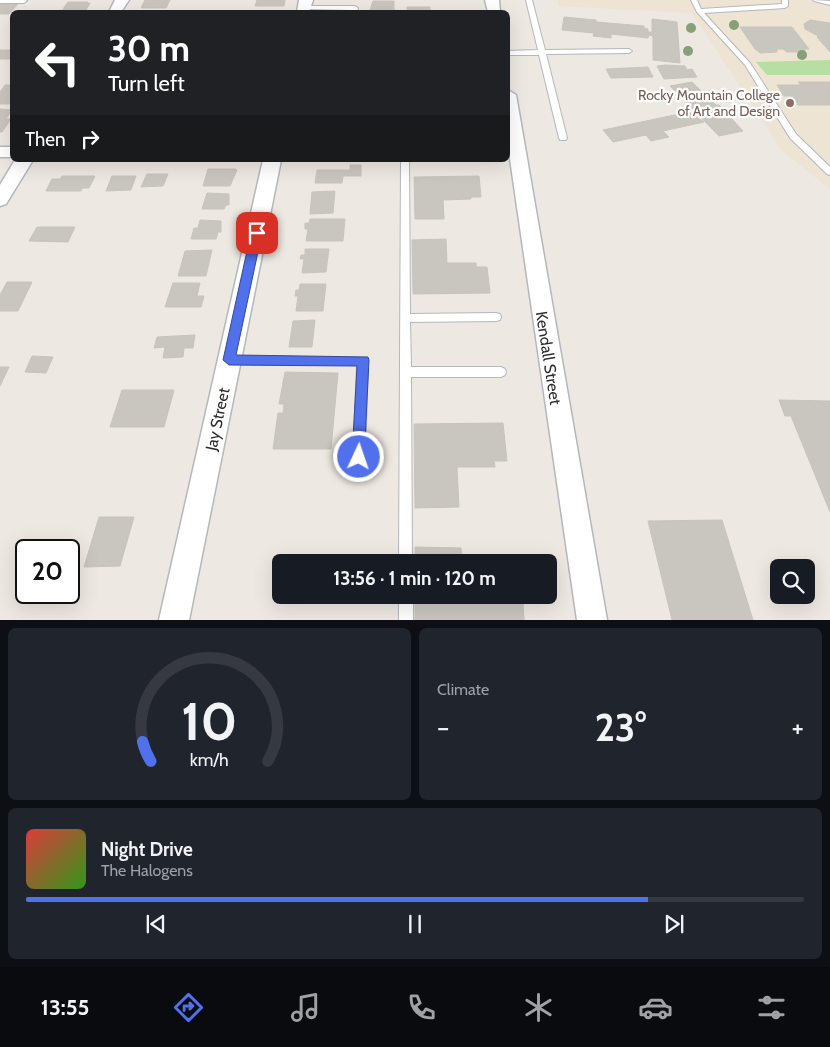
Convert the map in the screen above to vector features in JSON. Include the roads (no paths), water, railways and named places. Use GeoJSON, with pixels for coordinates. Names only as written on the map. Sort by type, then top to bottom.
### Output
{"type":"FeatureCollection","features":[{"type":"Feature","properties":{"kind":"street","name":"Kendall Street"},"geometry":{"type":"LineString","coordinates":[[510,123],[512,151],[592,620]]}},
{"type":"Feature","properties":{"kind":"street"},"geometry":{"type":"LineString","coordinates":[[0,200],[23,162]]}},
{"type":"Feature","properties":{"kind":"street","name":"Jay Street"},"geometry":{"type":"LineString","coordinates":[[174,620],[272,162]]}},
{"type":"Feature","properties":{"kind":"lane"},"geometry":{"type":"LineString","coordinates":[[529,0],[563,138]]}},
{"type":"Feature","properties":{"kind":"lane"},"geometry":{"type":"LineString","coordinates":[[694,0],[699,11],[748,64],[793,136],[830,172]]}},
{"type":"Feature","properties":{"kind":"lane"},"geometry":{"type":"LineString","coordinates":[[699,11],[785,6],[785,0]]}},
{"type":"Feature","properties":{"kind":"lane"},"geometry":{"type":"LineString","coordinates":[[816,0],[830,4]]}},
{"type":"Feature","properties":{"kind":"lane"},"geometry":{"type":"LineString","coordinates":[[0,1],[24,2]]}},
{"type":"Feature","properties":{"kind":"lane"},"geometry":{"type":"LineString","coordinates":[[304,7],[354,8],[354,10]]}},
{"type":"Feature","properties":{"kind":"lane"},"geometry":{"type":"LineString","coordinates":[[510,53],[629,51]]}},
{"type":"Feature","properties":{"kind":"lane"},"geometry":{"type":"LineString","coordinates":[[406,162],[406,554]]}},
{"type":"Feature","properties":{"kind":"lane"},"geometry":{"type":"LineString","coordinates":[[406,318],[496,317]]}},
{"type":"Feature","properties":{"kind":"lane"},"geometry":{"type":"LineString","coordinates":[[229,360],[363,360],[359,457]]}},
{"type":"Feature","properties":{"kind":"lane"},"geometry":{"type":"LineString","coordinates":[[406,372],[501,372]]}},
{"type":"Feature","properties":{"kind":"lane"},"geometry":{"type":"LineString","coordinates":[[406,604],[406,620]]}},
{"type":"Feature","properties":{"kind":"place","name":"Rocky Mountain College of Art and Design"},"geometry":{"type":"Point","coordinates":[790,103]}}]}
